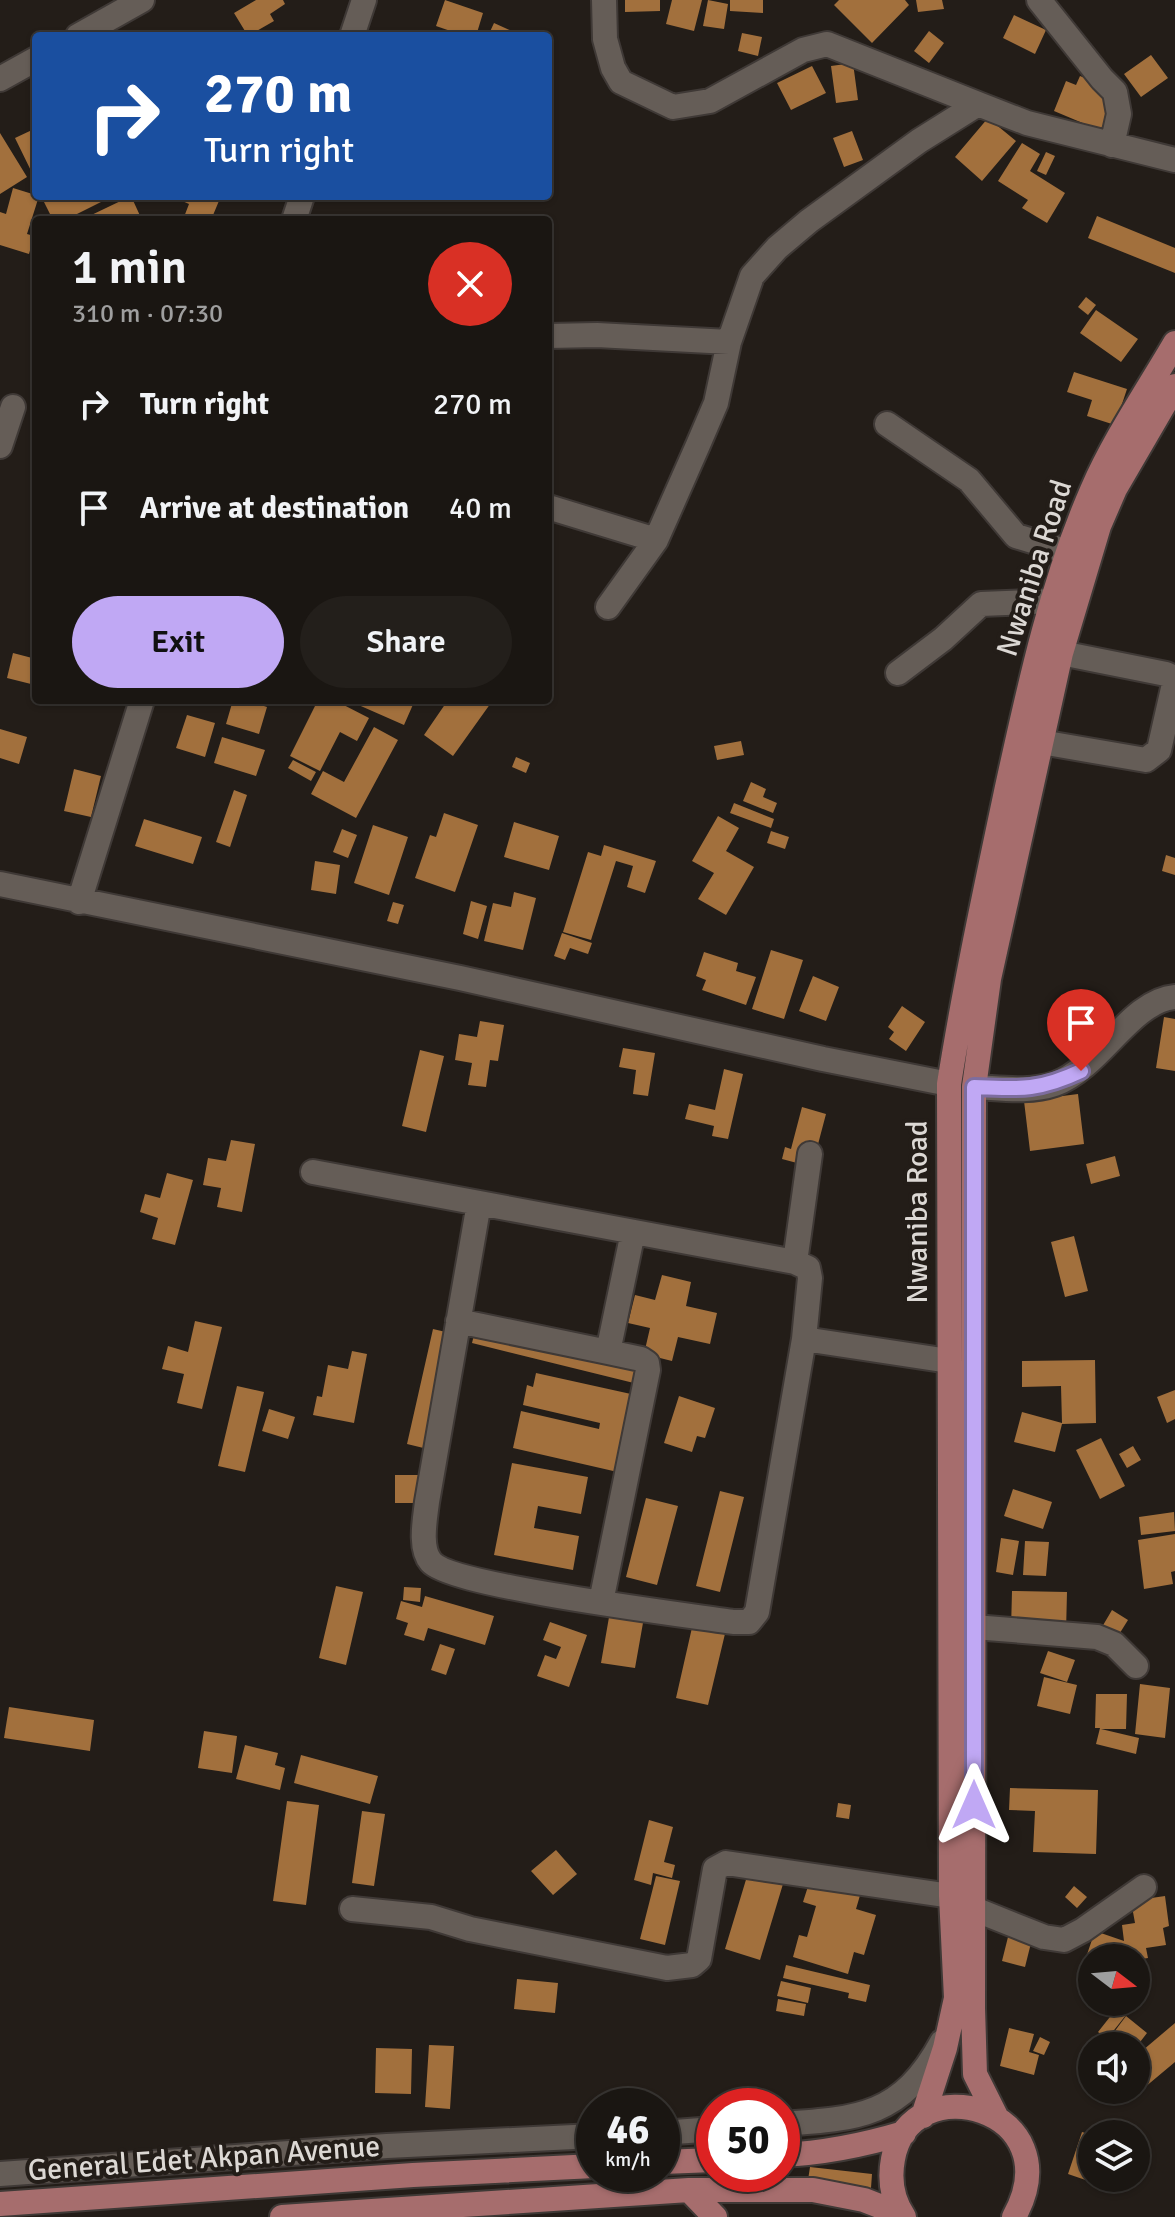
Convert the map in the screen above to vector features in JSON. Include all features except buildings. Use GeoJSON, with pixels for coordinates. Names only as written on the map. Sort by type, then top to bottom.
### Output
{"type":"FeatureCollection","features":[{"type":"Feature","properties":{"kind":"main road","name":"Nwaniba Road"},"geometry":{"type":"LineString","coordinates":[[923,2116],[945,2048],[956,1998],[951,1896],[949,1361],[969,962],[1024,709],[1068,552],[1105,461],[1175,343]]}},
{"type":"Feature","properties":{"kind":"main road"},"geometry":{"type":"LineString","coordinates":[[1014,2217],[1024,2198],[1028,2176],[1024,2152],[1013,2132],[996,2116],[975,2074],[974,1627],[962,1086],[989,979],[1061,653],[1099,526],[1115,489],[1175,386]]}},
{"type":"Feature","properties":{"kind":"main road"},"geometry":{"type":"LineString","coordinates":[[903,2216],[893,2195],[890,2174],[894,2153],[904,2133],[923,2116],[940,2109],[959,2106],[996,2116]]}},
{"type":"Feature","properties":{"kind":"main road"},"geometry":{"type":"LineString","coordinates":[[800,2153],[851,2147],[904,2133]]}},
{"type":"Feature","properties":{"kind":"main road","name":"General Edet Akpan Avenue"},"geometry":{"type":"LineString","coordinates":[[0,2204],[576,2167]]}},
{"type":"Feature","properties":{"kind":"main road"},"geometry":{"type":"LineString","coordinates":[[282,2217],[689,2190],[813,2190],[864,2200],[903,2216]]}},
{"type":"Feature","properties":{"kind":"main road"},"geometry":{"type":"LineString","coordinates":[[689,2190],[715,2217]]}},
{"type":"Feature","properties":{"kind":"street"},"geometry":{"type":"LineString","coordinates":[[85,32],[142,0]]}},
{"type":"Feature","properties":{"kind":"street"},"geometry":{"type":"LineString","coordinates":[[353,32],[364,0]]}},
{"type":"Feature","properties":{"kind":"street"},"geometry":{"type":"LineString","coordinates":[[604,0],[605,39],[613,68],[621,82],[673,107],[710,101],[803,50],[827,44],[1027,123],[1175,160]]}},
{"type":"Feature","properties":{"kind":"street"},"geometry":{"type":"LineString","coordinates":[[1039,0],[1115,92],[1119,114],[1112,145]]}},
{"type":"Feature","properties":{"kind":"street"},"geometry":{"type":"LineString","coordinates":[[0,79],[32,61]]}},
{"type":"Feature","properties":{"kind":"street"},"geometry":{"type":"LineString","coordinates":[[608,607],[656,540],[716,403],[729,342],[752,276],[777,248],[919,141],[978,104]]}},
{"type":"Feature","properties":{"kind":"street"},"geometry":{"type":"LineString","coordinates":[[552,336],[597,335],[729,342]]}},
{"type":"Feature","properties":{"kind":"street"},"geometry":{"type":"LineString","coordinates":[[0,446],[13,407]]}},
{"type":"Feature","properties":{"kind":"street"},"geometry":{"type":"LineString","coordinates":[[887,424],[969,480],[1016,536],[1068,552]]}},
{"type":"Feature","properties":{"kind":"street"},"geometry":{"type":"LineString","coordinates":[[552,508],[656,540]]}},
{"type":"Feature","properties":{"kind":"street"},"geometry":{"type":"LineString","coordinates":[[898,673],[943,639],[981,604],[1053,601]]}},
{"type":"Feature","properties":{"kind":"street"},"geometry":{"type":"LineString","coordinates":[[1041,742],[1146,760],[1159,750],[1174,684],[1172,677],[1166,674],[1061,653]]}},
{"type":"Feature","properties":{"kind":"street"},"geometry":{"type":"LineString","coordinates":[[79,902],[141,704]]}},
{"type":"Feature","properties":{"kind":"street"},"geometry":{"type":"LineString","coordinates":[[0,884],[460,978],[823,1059],[962,1086],[1030,1089],[1055,1084],[1081,1071],[1147,1007],[1161,998],[1175,997]]}},
{"type":"Feature","properties":{"kind":"street"},"geometry":{"type":"LineString","coordinates":[[795,1262],[810,1154]]}},
{"type":"Feature","properties":{"kind":"street"},"geometry":{"type":"LineString","coordinates":[[313,1172],[795,1262],[808,1268],[810,1278],[804,1339],[757,1612],[749,1622],[512,1588],[441,1570],[429,1560],[424,1537],[427,1502],[479,1203]]}},
{"type":"Feature","properties":{"kind":"street"},"geometry":{"type":"LineString","coordinates":[[608,1352],[633,1232]]}},
{"type":"Feature","properties":{"kind":"street"},"geometry":{"type":"LineString","coordinates":[[458,1321],[641,1359],[647,1363],[601,1602]]}},
{"type":"Feature","properties":{"kind":"street"},"geometry":{"type":"LineString","coordinates":[[804,1339],[949,1361]]}},
{"type":"Feature","properties":{"kind":"street"},"geometry":{"type":"LineString","coordinates":[[974,1627],[1097,1637],[1114,1644],[1136,1666]]}},
{"type":"Feature","properties":{"kind":"street"},"geometry":{"type":"LineString","coordinates":[[352,1909],[431,1917],[470,1929],[667,1968],[692,1965],[699,1959],[715,1869],[726,1863],[951,1896]]}},
{"type":"Feature","properties":{"kind":"street"},"geometry":{"type":"LineString","coordinates":[[974,1909],[1044,1937],[1064,1940],[1144,1887]]}},
{"type":"Feature","properties":{"kind":"street"},"geometry":{"type":"LineString","coordinates":[[800,2123],[845,2120],[884,2106],[908,2089],[929,2065],[942,2042],[956,1998]]}},
{"type":"Feature","properties":{"kind":"street"},"geometry":{"type":"LineString","coordinates":[[0,2174],[387,2146],[576,2137]]}},
{"type":"Feature","properties":{"kind":"route"},"geometry":{"type":"LineString","coordinates":[[974,1805],[974,1087],[1030,1089],[1055,1084],[1081,1071]]}}]}
